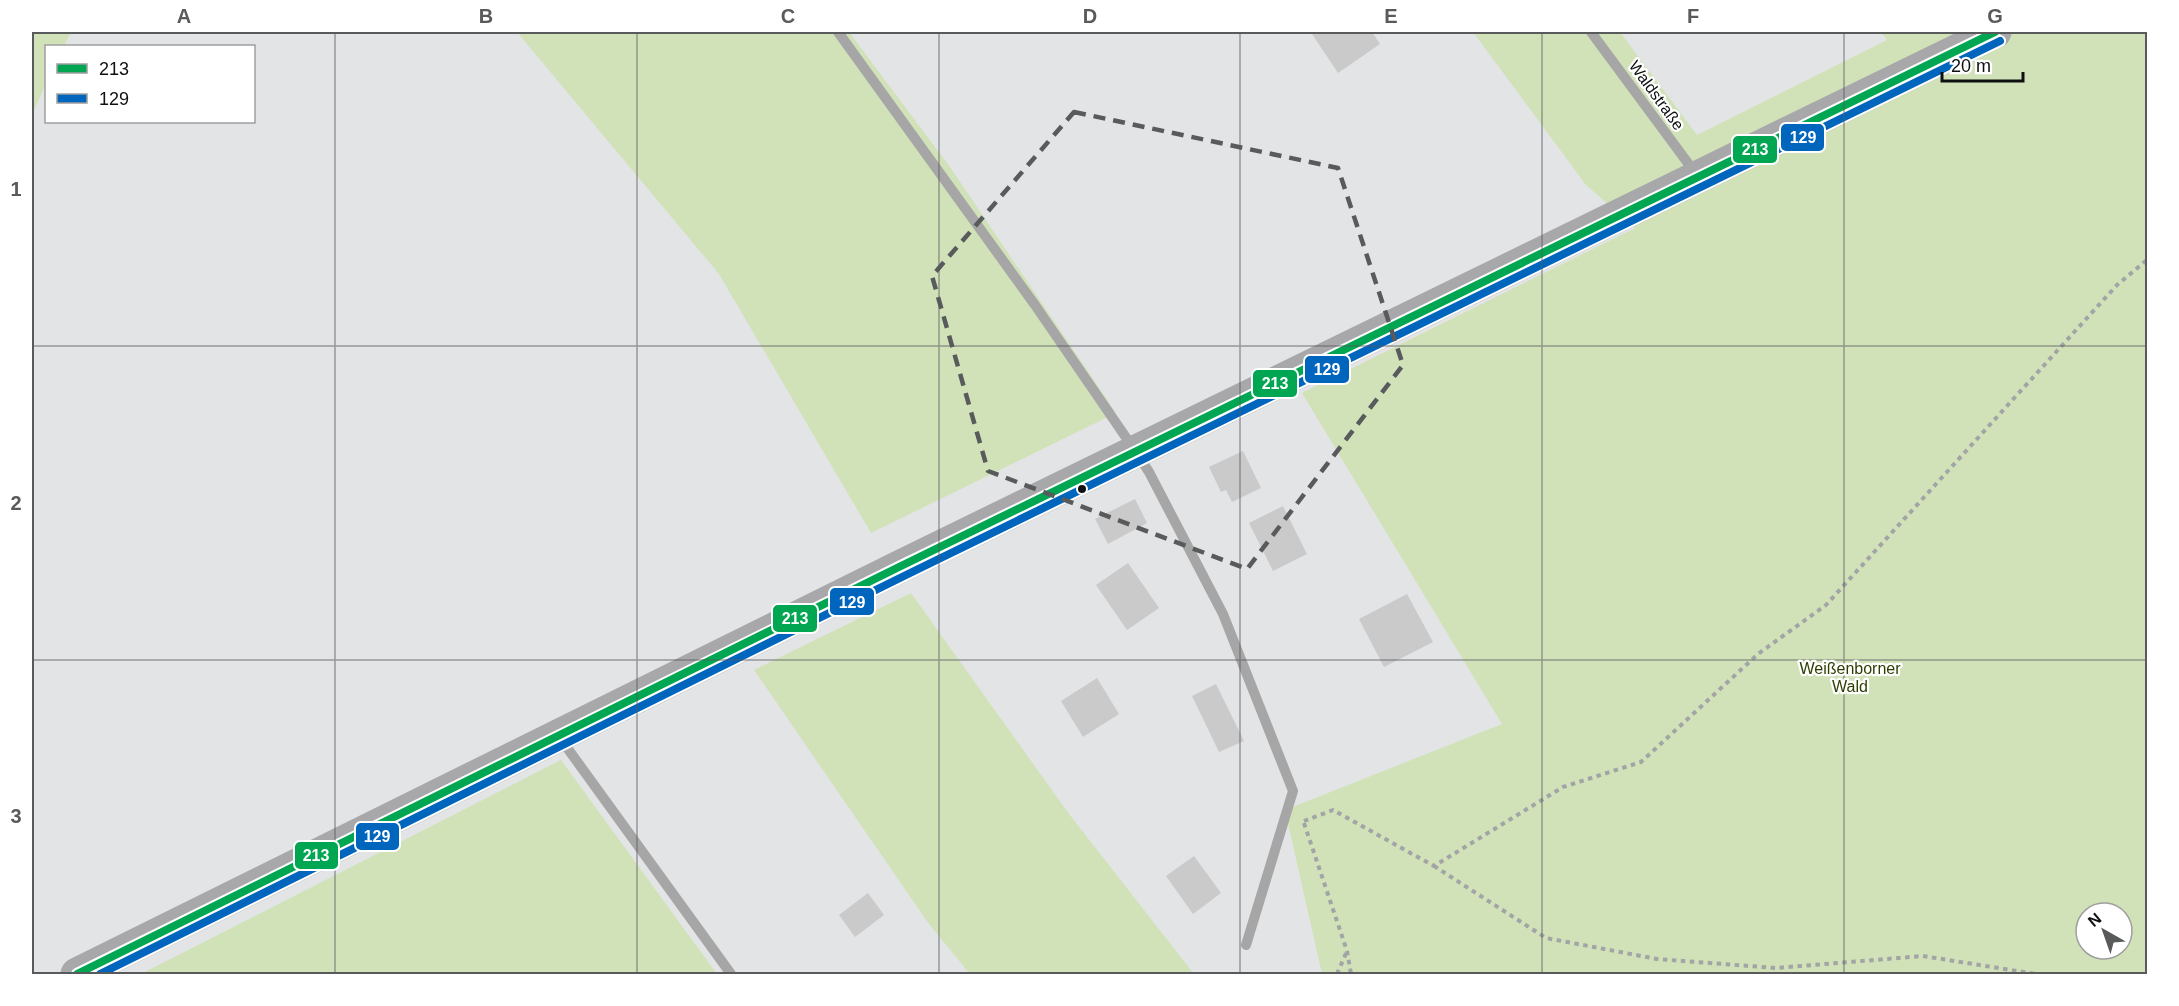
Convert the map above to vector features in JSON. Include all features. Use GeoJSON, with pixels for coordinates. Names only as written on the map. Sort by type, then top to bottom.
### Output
{"type":"FeatureCollection","features":[{"type":"Feature","properties":{"kind":"main road"},"geometry":{"type":"LineString","coordinates":[[77,975],[558,736],[1995,32]]}},
{"type":"Feature","properties":{"kind":"lane"},"geometry":{"type":"LineString","coordinates":[[838,32],[1035,305],[1136,452],[1149,472],[1223,614],[1293,791],[1246,945]]}},
{"type":"Feature","properties":{"kind":"lane","name":"Waldstraße"},"geometry":{"type":"LineString","coordinates":[[1591,32],[1698,177]]}},
{"type":"Feature","properties":{"kind":"lane"},"geometry":{"type":"LineString","coordinates":[[558,736],[731,975]]}},
{"type":"Feature","properties":{"kind":"path"},"geometry":{"type":"LineString","coordinates":[[1434,866],[1563,787],[1641,762],[1758,654],[1826,605],[2117,285],[2148,259]]}},
{"type":"Feature","properties":{"kind":"path"},"geometry":{"type":"LineString","coordinates":[[1293,791],[1347,951],[1351,975]]}},
{"type":"Feature","properties":{"kind":"path"},"geometry":{"type":"LineString","coordinates":[[1303,821],[1333,810],[1434,866],[1546,938],[1657,959],[1776,968],[1923,956],[2036,975]]}},
{"type":"Feature","properties":{"kind":"path"},"geometry":{"type":"LineString","coordinates":[[1337,975],[1347,951]]}},
{"type":"Feature","properties":{"kind":"highlighted area"},"geometry":{"type":"Polygon","coordinates":[[[1074,112],[1338,168],[1403,365],[1247,569],[988,471],[932,276],[1074,112]]]}},
{"type":"Feature","properties":{"kind":"green space"},"geometry":{"type":"Polygon","coordinates":[[[32,32],[71,32],[64,45],[45,45],[45,85],[32,115],[32,32]]]}},
{"type":"Feature","properties":{"kind":"green space"},"geometry":{"type":"Polygon","coordinates":[[[517,32],[849,32],[950,167],[1116,413],[871,533],[719,274],[517,32]]]}},
{"type":"Feature","properties":{"kind":"green space","name":"Weißenborner Wald"},"geometry":{"type":"Polygon","coordinates":[[[1473,32],[1620,32],[1697,135],[1887,40],[1881,32],[2147,32],[2147,974],[1322,974],[1285,810],[1502,724],[1302,393],[1635,228],[1586,185],[1473,32]]]}},
{"type":"Feature","properties":{"kind":"green space"},"geometry":{"type":"Polygon","coordinates":[[[911,593],[1069,814],[1194,974],[970,974],[929,924],[754,670],[911,593]]]}},
{"type":"Feature","properties":{"kind":"green space"},"geometry":{"type":"Polygon","coordinates":[[[561,760],[717,974],[141,974],[561,760]]]}},
{"type":"Feature","properties":{"kind":"building"},"geometry":{"type":"Polygon","coordinates":[[[1315,32],[1372,32],[1380,44],[1338,73],[1312,34],[1315,32]]]}},
{"type":"Feature","properties":{"kind":"building"},"geometry":{"type":"Polygon","coordinates":[[[1243,451],[1261,488],[1232,502],[1226,490],[1221,492],[1209,467],[1243,451]]]}},
{"type":"Feature","properties":{"kind":"building"},"geometry":{"type":"Polygon","coordinates":[[[1135,499],[1147,523],[1108,544],[1095,519],[1135,499]]]}},
{"type":"Feature","properties":{"kind":"building"},"geometry":{"type":"Polygon","coordinates":[[[1283,506],[1307,554],[1273,571],[1249,523],[1283,506]]]}},
{"type":"Feature","properties":{"kind":"building"},"geometry":{"type":"Polygon","coordinates":[[[1128,563],[1159,608],[1127,630],[1096,585],[1128,563]]]}},
{"type":"Feature","properties":{"kind":"building"},"geometry":{"type":"Polygon","coordinates":[[[1407,594],[1433,642],[1384,667],[1359,619],[1407,594]]]}},
{"type":"Feature","properties":{"kind":"building"},"geometry":{"type":"Polygon","coordinates":[[[1097,678],[1119,714],[1083,737],[1061,701],[1097,678]]]}},
{"type":"Feature","properties":{"kind":"building"},"geometry":{"type":"Polygon","coordinates":[[[1216,684],[1244,741],[1219,752],[1192,696],[1216,684]]]}},
{"type":"Feature","properties":{"kind":"building"},"geometry":{"type":"Polygon","coordinates":[[[1194,856],[1221,893],[1193,914],[1166,876],[1194,856]]]}},
{"type":"Feature","properties":{"kind":"building"},"geometry":{"type":"Polygon","coordinates":[[[868,893],[884,915],[855,937],[839,915],[868,893]]]}},
{"type":"Feature","properties":{"kind":"transit line","name":"213"},"geometry":{"type":"LineString","coordinates":[[77,974],[901,566],[1995,32]]}},
{"type":"Feature","properties":{"kind":"transit line","name":"129"},"geometry":{"type":"LineString","coordinates":[[100,974],[906,575],[2000,41]]}}]}
